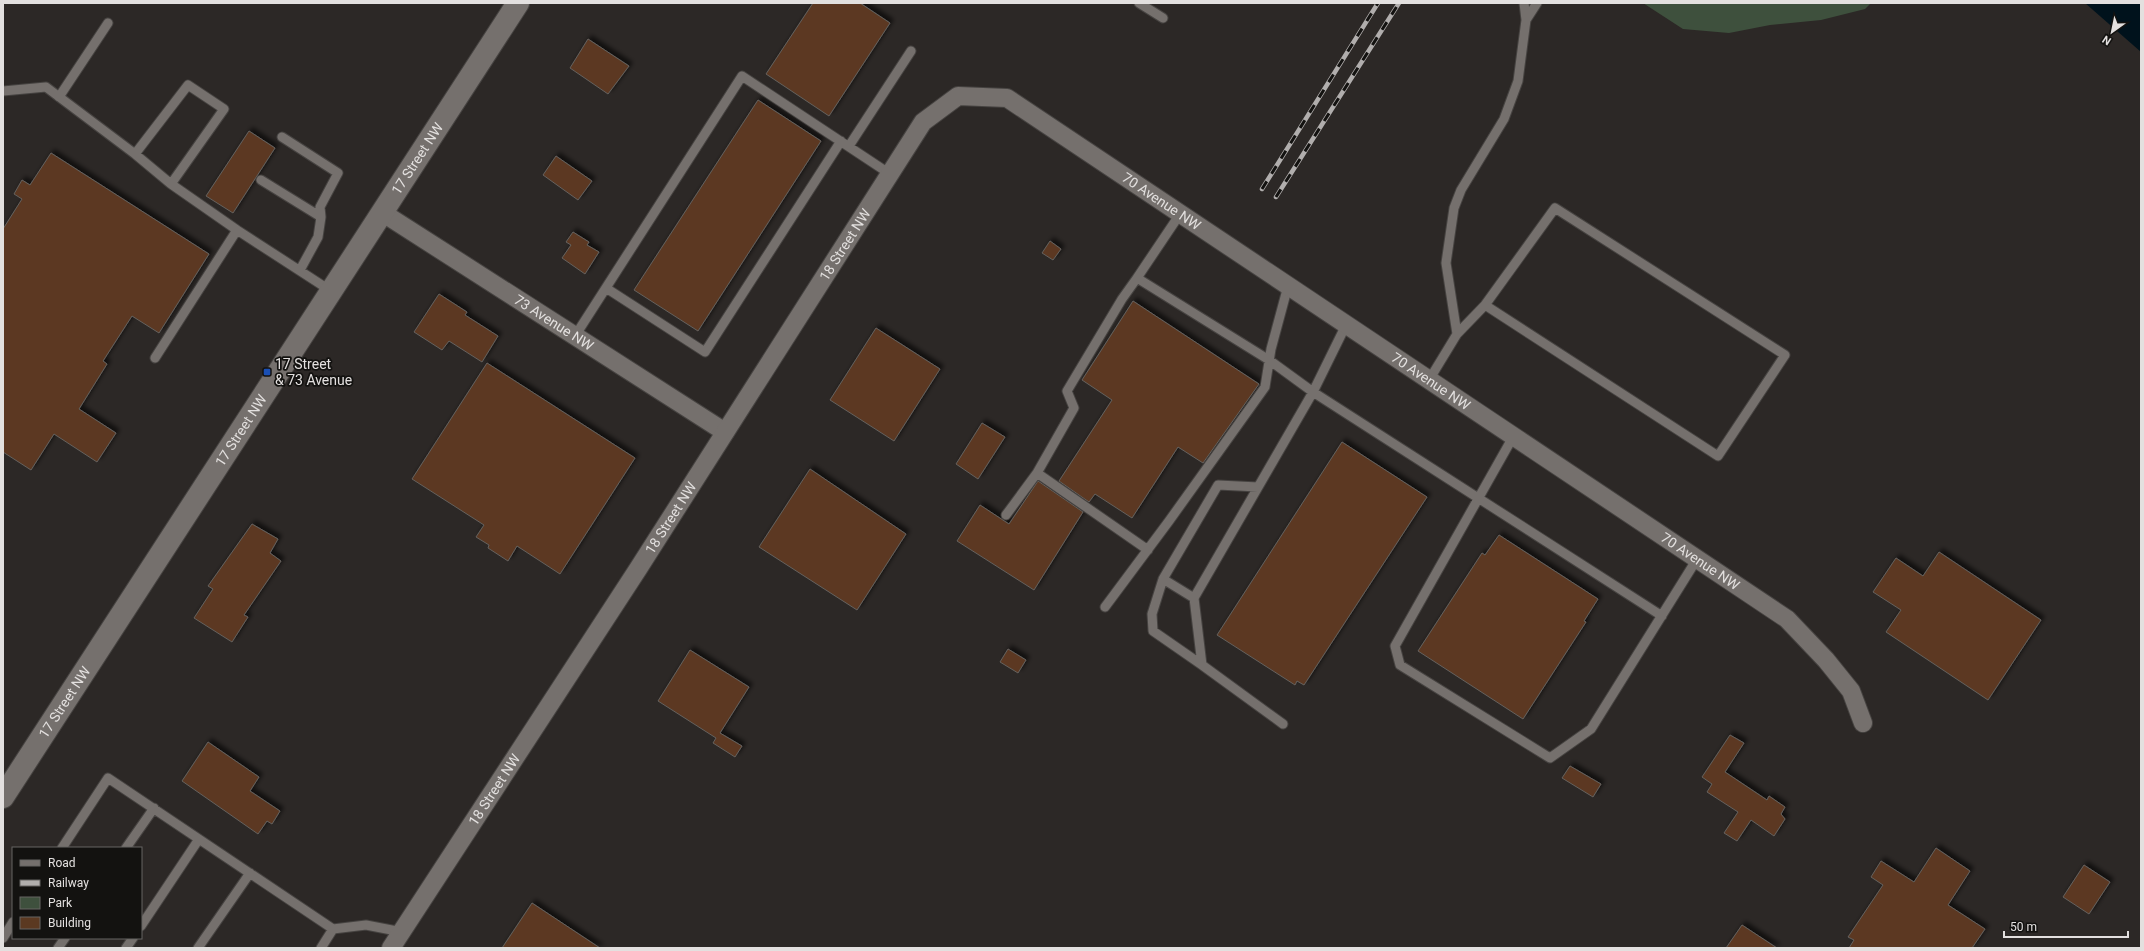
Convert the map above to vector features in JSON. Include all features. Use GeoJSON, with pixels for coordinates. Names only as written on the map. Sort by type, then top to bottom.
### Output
{"type":"FeatureCollection","features":[{"type":"Feature","properties":{"kind":"main road","name":"17 Street NW"},"geometry":{"type":"LineString","coordinates":[[3,797],[518,3]]}},
{"type":"Feature","properties":{"kind":"street","name":"18 Street NW"},"geometry":{"type":"LineString","coordinates":[[391,948],[725,432],[923,122],[958,96]]}},
{"type":"Feature","properties":{"kind":"street","name":"70 Avenue NW"},"geometry":{"type":"LineString","coordinates":[[958,96],[1007,98],[1787,619],[1826,660],[1851,691],[1863,723]]}},
{"type":"Feature","properties":{"kind":"street","name":"73 Avenue NW"},"geometry":{"type":"LineString","coordinates":[[383,213],[725,432]]}},
{"type":"Feature","properties":{"kind":"lane"},"geometry":{"type":"LineString","coordinates":[[1139,3],[1163,18]]}},
{"type":"Feature","properties":{"kind":"lane"},"geometry":{"type":"LineString","coordinates":[[1457,334],[1446,263],[1454,208],[1461,190],[1504,118],[1518,81],[1526,20],[1524,3]]}},
{"type":"Feature","properties":{"kind":"lane"},"geometry":{"type":"LineString","coordinates":[[1526,20],[1538,3]]}},
{"type":"Feature","properties":{"kind":"lane"},"geometry":{"type":"LineString","coordinates":[[59,97],[108,23]]}},
{"type":"Feature","properties":{"kind":"lane"},"geometry":{"type":"LineString","coordinates":[[606,288],[705,352],[845,144],[911,51]]}},
{"type":"Feature","properties":{"kind":"lane"},"geometry":{"type":"LineString","coordinates":[[575,336],[742,76],[890,174]]}},
{"type":"Feature","properties":{"kind":"lane"},"geometry":{"type":"LineString","coordinates":[[135,154],[188,85],[224,109],[171,184]]}},
{"type":"Feature","properties":{"kind":"lane"},"geometry":{"type":"LineString","coordinates":[[3,91],[46,87],[135,154],[171,184],[237,230],[332,291]]}},
{"type":"Feature","properties":{"kind":"lane"},"geometry":{"type":"LineString","coordinates":[[282,137],[338,173],[320,207],[321,217],[318,237],[300,270]]}},
{"type":"Feature","properties":{"kind":"lane"},"geometry":{"type":"LineString","coordinates":[[261,180],[321,217]]}},
{"type":"Feature","properties":{"kind":"lane"},"geometry":{"type":"LineString","coordinates":[[1429,380],[1457,334],[1485,305],[1555,208],[1785,355],[1718,456],[1485,305]]}},
{"type":"Feature","properties":{"kind":"lane"},"geometry":{"type":"LineString","coordinates":[[1006,515],[1037,473],[1074,408],[1067,391],[1122,299],[1180,214]]}},
{"type":"Feature","properties":{"kind":"lane"},"geometry":{"type":"LineString","coordinates":[[156,358],[237,230]]}},
{"type":"Feature","properties":{"kind":"lane"},"geometry":{"type":"LineString","coordinates":[[1136,278],[1270,360],[1313,392],[1662,616]]}},
{"type":"Feature","properties":{"kind":"lane"},"geometry":{"type":"LineString","coordinates":[[1105,607],[1266,388],[1270,360],[1288,286]]}},
{"type":"Feature","properties":{"kind":"lane"},"geometry":{"type":"LineString","coordinates":[[1202,665],[1194,598],[1313,392],[1346,325]]}},
{"type":"Feature","properties":{"kind":"lane"},"geometry":{"type":"LineString","coordinates":[[1514,437],[1395,646],[1400,665],[1550,758],[1591,729],[1697,560]]}},
{"type":"Feature","properties":{"kind":"lane"},"geometry":{"type":"LineString","coordinates":[[1037,473],[1148,550]]}},
{"type":"Feature","properties":{"kind":"lane"},"geometry":{"type":"LineString","coordinates":[[1258,487],[1218,485],[1163,579],[1152,614],[1153,631],[1283,724]]}},
{"type":"Feature","properties":{"kind":"lane"},"geometry":{"type":"LineString","coordinates":[[1163,579],[1194,598]]}},
{"type":"Feature","properties":{"kind":"lane"},"geometry":{"type":"LineString","coordinates":[[63,847],[108,778],[334,929],[366,925],[402,932]]}},
{"type":"Feature","properties":{"kind":"lane"},"geometry":{"type":"LineString","coordinates":[[127,847],[154,808]]}},
{"type":"Feature","properties":{"kind":"lane"},"geometry":{"type":"LineString","coordinates":[[142,924],[199,839]]}},
{"type":"Feature","properties":{"kind":"lane"},"geometry":{"type":"LineString","coordinates":[[198,948],[250,873]]}},
{"type":"Feature","properties":{"kind":"lane"},"geometry":{"type":"LineString","coordinates":[[3,938],[12,924]]}},
{"type":"Feature","properties":{"kind":"lane"},"geometry":{"type":"LineString","coordinates":[[321,948],[334,929]]}},
{"type":"Feature","properties":{"kind":"lane"},"geometry":{"type":"LineString","coordinates":[[58,948],[64,939]]}},
{"type":"Feature","properties":{"kind":"lane"},"geometry":{"type":"LineString","coordinates":[[126,948],[132,939]]}},
{"type":"Feature","properties":{"kind":"green space"},"geometry":{"type":"Polygon","coordinates":[[[1643,3],[1871,3],[1865,9],[1821,20],[1770,25],[1729,33],[1683,29],[1643,3]]]}},
{"type":"Feature","properties":{"kind":"water"},"geometry":{"type":"Polygon","coordinates":[[[2085,3],[2141,3],[2141,52],[2085,3]]]}},
{"type":"Feature","properties":{"kind":"building"},"geometry":{"type":"Polygon","coordinates":[[[813,3],[860,3],[890,23],[829,116],[766,74],[813,3]]]}},
{"type":"Feature","properties":{"kind":"building"},"geometry":{"type":"Polygon","coordinates":[[[588,39],[629,66],[608,94],[570,68],[588,39]]]}},
{"type":"Feature","properties":{"kind":"building"},"geometry":{"type":"Polygon","coordinates":[[[758,100],[821,141],[698,331],[634,290],[758,100]]]}},
{"type":"Feature","properties":{"kind":"building"},"geometry":{"type":"Polygon","coordinates":[[[249,131],[275,148],[233,213],[206,196],[249,131]]]}},
{"type":"Feature","properties":{"kind":"building"},"geometry":{"type":"Polygon","coordinates":[[[51,153],[209,254],[159,333],[132,316],[103,361],[107,364],[79,409],[116,433],[97,462],[54,434],[31,470],[3,452],[3,229],[22,199],[14,194],[22,180],[30,185],[51,153]]]}},
{"type":"Feature","properties":{"kind":"building"},"geometry":{"type":"Polygon","coordinates":[[[556,156],[592,181],[578,200],[543,175],[556,156]]]}},
{"type":"Feature","properties":{"kind":"building"},"geometry":{"type":"Polygon","coordinates":[[[573,232],[589,242],[587,245],[599,252],[585,274],[562,258],[571,245],[566,242],[573,232]]]}},
{"type":"Feature","properties":{"kind":"building"},"geometry":{"type":"Polygon","coordinates":[[[1050,241],[1061,249],[1053,260],[1042,253],[1050,241]]]}},
{"type":"Feature","properties":{"kind":"building"},"geometry":{"type":"Polygon","coordinates":[[[439,294],[467,312],[465,315],[498,336],[482,362],[449,341],[442,350],[414,332],[439,294]]]}},
{"type":"Feature","properties":{"kind":"building"},"geometry":{"type":"Polygon","coordinates":[[[1133,301],[1259,384],[1203,463],[1178,447],[1132,518],[1095,494],[1089,502],[1059,481],[1112,400],[1082,380],[1133,301]]]}},
{"type":"Feature","properties":{"kind":"building"},"geometry":{"type":"Polygon","coordinates":[[[876,328],[940,369],[894,441],[830,400],[876,328]]]}},
{"type":"Feature","properties":{"kind":"building"},"geometry":{"type":"Polygon","coordinates":[[[487,363],[635,458],[560,574],[517,546],[508,561],[488,548],[489,545],[476,537],[484,525],[412,479],[487,363]]]}},
{"type":"Feature","properties":{"kind":"building"},"geometry":{"type":"Polygon","coordinates":[[[982,423],[1005,437],[978,479],[956,464],[982,423]]]}},
{"type":"Feature","properties":{"kind":"building"},"geometry":{"type":"Polygon","coordinates":[[[1342,442],[1427,497],[1304,685],[1297,681],[1295,685],[1217,635],[1342,442]]]}},
{"type":"Feature","properties":{"kind":"building"},"geometry":{"type":"Polygon","coordinates":[[[810,469],[906,534],[857,610],[759,547],[810,469]]]}},
{"type":"Feature","properties":{"kind":"building"},"geometry":{"type":"Polygon","coordinates":[[[1038,481],[1083,512],[1034,590],[957,541],[980,505],[1009,524],[1038,481]]]}},
{"type":"Feature","properties":{"kind":"building"},"geometry":{"type":"Polygon","coordinates":[[[252,524],[278,539],[270,553],[281,561],[244,615],[248,617],[232,642],[194,618],[213,589],[208,586],[252,524]]]}},
{"type":"Feature","properties":{"kind":"building"},"geometry":{"type":"Polygon","coordinates":[[[1499,535],[1598,599],[1584,621],[1586,622],[1523,719],[1418,651],[1482,553],[1485,555],[1499,535]]]}},
{"type":"Feature","properties":{"kind":"building"},"geometry":{"type":"Polygon","coordinates":[[[1939,552],[2041,620],[1988,700],[1886,632],[1901,610],[1873,592],[1896,558],[1923,576],[1939,552]]]}},
{"type":"Feature","properties":{"kind":"building"},"geometry":{"type":"Polygon","coordinates":[[[1008,649],[1026,660],[1018,673],[1000,662],[1008,649]]]}},
{"type":"Feature","properties":{"kind":"building"},"geometry":{"type":"Polygon","coordinates":[[[690,650],[749,687],[720,733],[742,746],[735,757],[713,743],[716,738],[658,701],[690,650]]]}},
{"type":"Feature","properties":{"kind":"building"},"geometry":{"type":"Polygon","coordinates":[[[1730,735],[1744,743],[1725,772],[1767,800],[1769,796],[1785,807],[1781,814],[1785,819],[1774,836],[1751,820],[1737,841],[1724,833],[1738,812],[1707,792],[1712,784],[1702,777],[1730,735]]]}},
{"type":"Feature","properties":{"kind":"building"},"geometry":{"type":"Polygon","coordinates":[[[208,742],[259,777],[250,791],[280,811],[272,824],[267,821],[258,834],[182,781],[208,742]]]}},
{"type":"Feature","properties":{"kind":"building"},"geometry":{"type":"Polygon","coordinates":[[[1570,766],[1601,784],[1593,797],[1562,778],[1570,766]]]}},
{"type":"Feature","properties":{"kind":"building"},"geometry":{"type":"Polygon","coordinates":[[[1936,848],[1970,871],[1948,905],[1985,929],[1972,948],[1849,948],[1854,940],[1848,937],[1883,885],[1871,877],[1881,861],[1914,882],[1936,848]]]}},
{"type":"Feature","properties":{"kind":"building"},"geometry":{"type":"Polygon","coordinates":[[[2084,865],[2110,882],[2089,914],[2063,897],[2084,865]]]}},
{"type":"Feature","properties":{"kind":"building"},"geometry":{"type":"Polygon","coordinates":[[[532,903],[600,948],[502,948],[532,903]]]}},
{"type":"Feature","properties":{"kind":"building"},"geometry":{"type":"Polygon","coordinates":[[[1742,925],[1777,948],[1726,948],[1742,925]]]}},
{"type":"Feature","properties":{"kind":"railway"},"geometry":{"type":"LineString","coordinates":[[1262,189],[1378,3]]}},
{"type":"Feature","properties":{"kind":"railway"},"geometry":{"type":"LineString","coordinates":[[1276,197],[1399,3]]}},
{"type":"Feature","properties":{"kind":"place","name":"17 Street & 73 Avenue"},"geometry":{"type":"Point","coordinates":[267,372]}}]}
